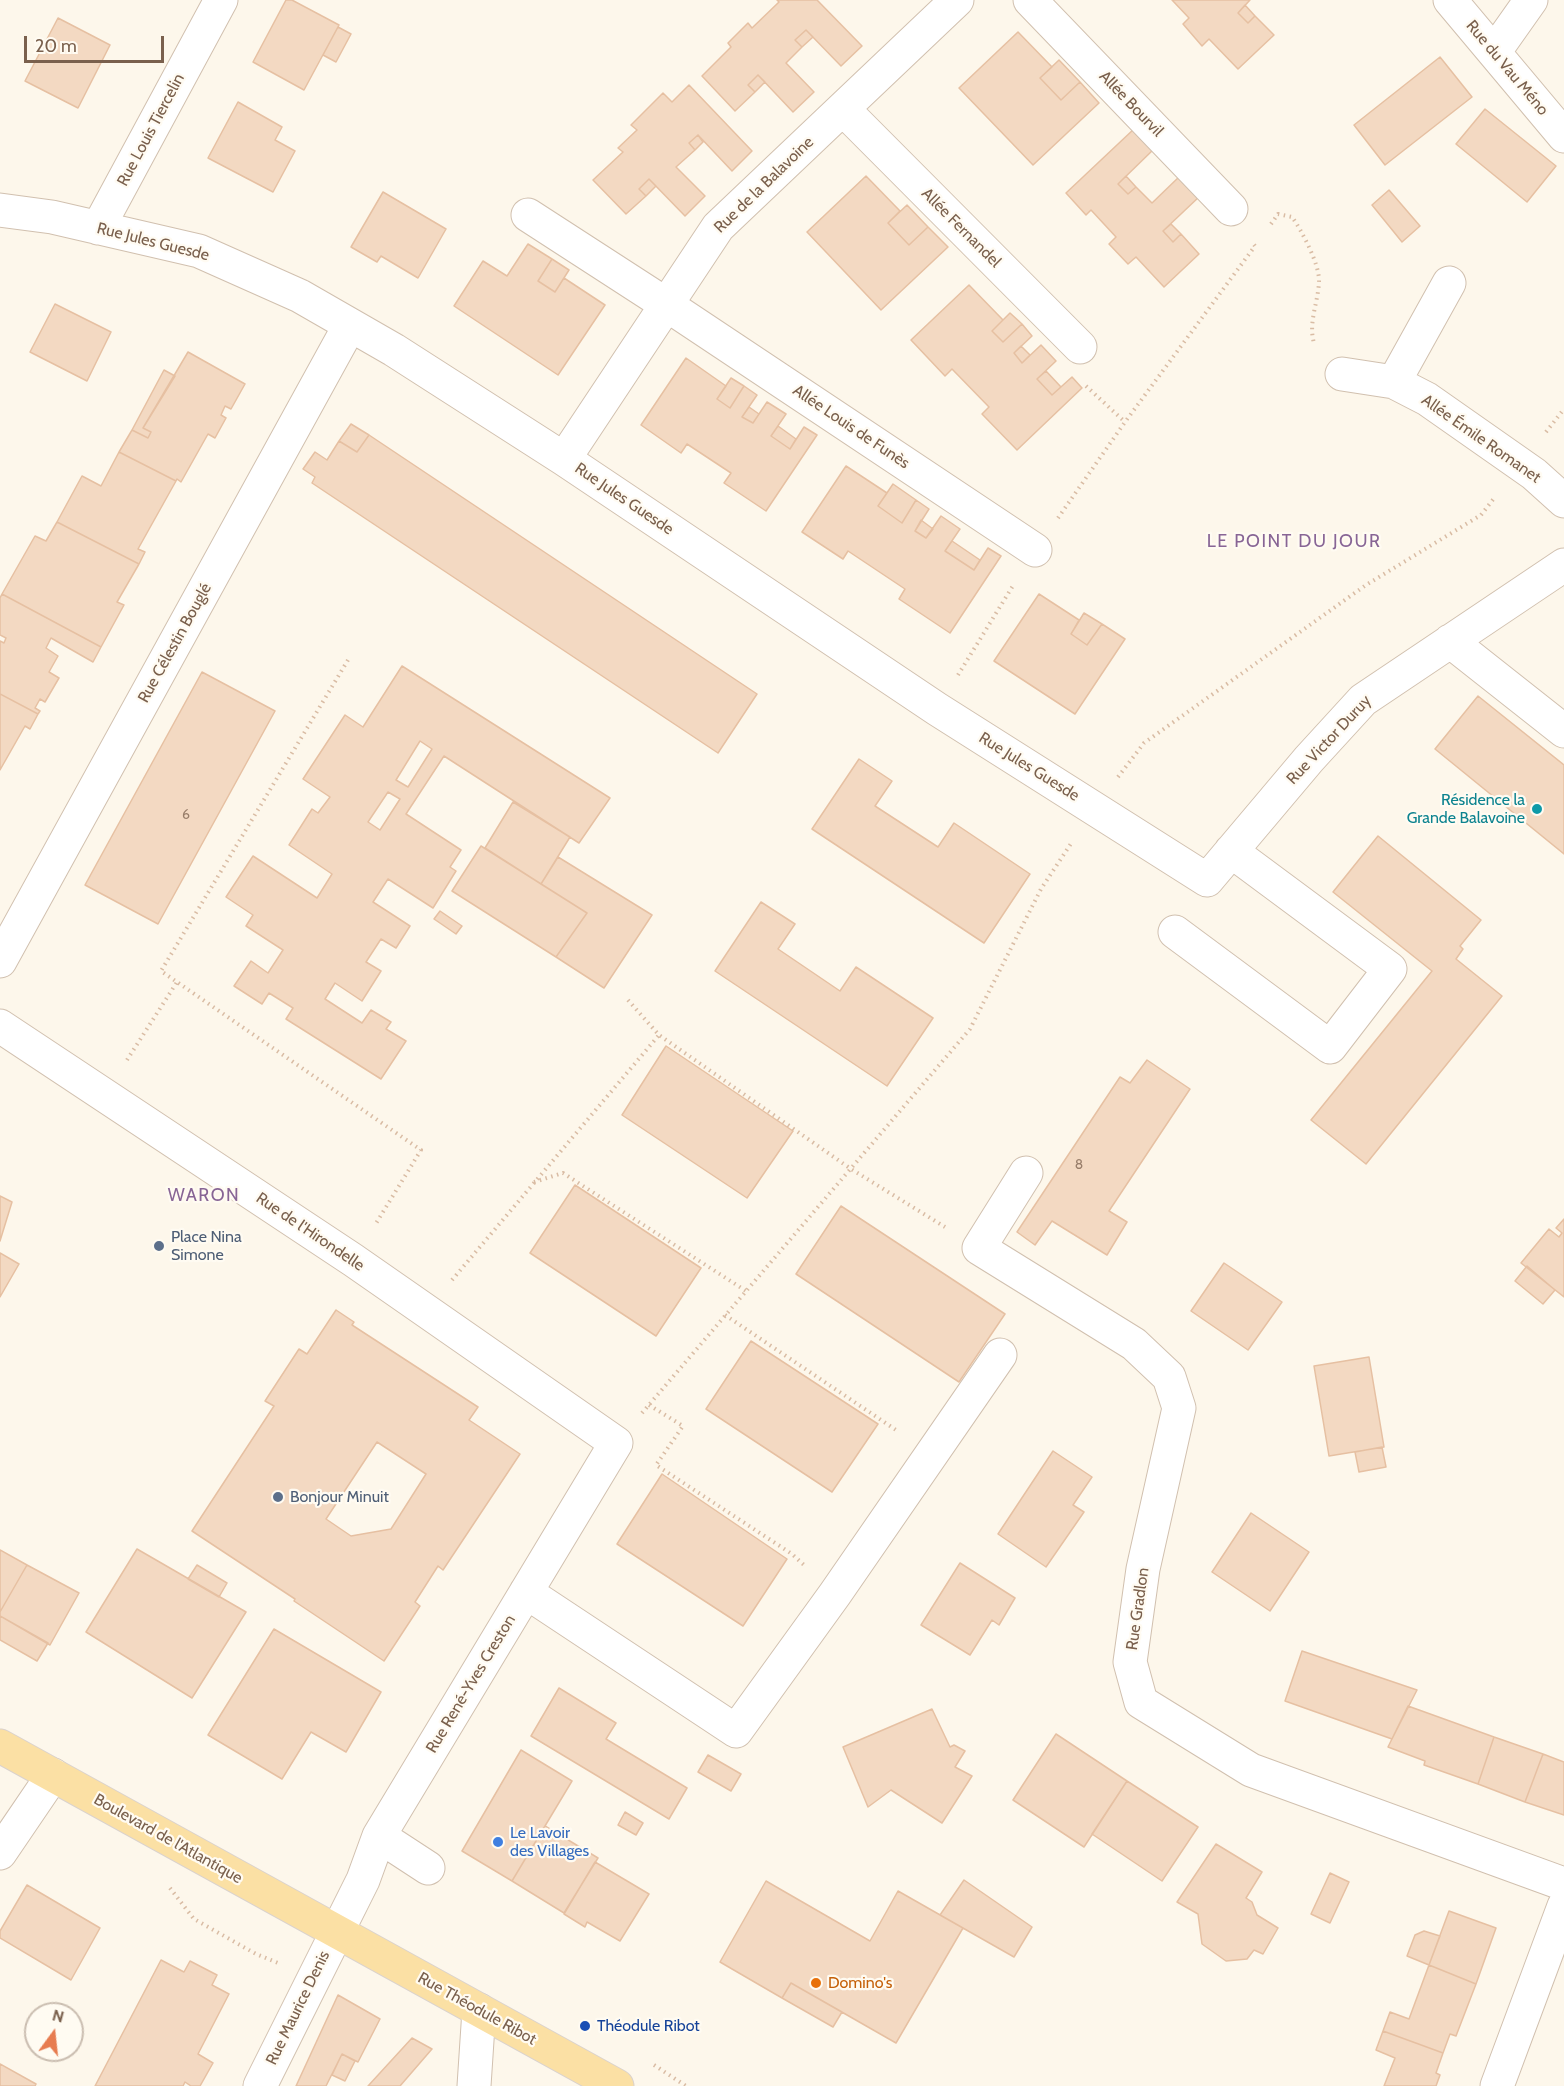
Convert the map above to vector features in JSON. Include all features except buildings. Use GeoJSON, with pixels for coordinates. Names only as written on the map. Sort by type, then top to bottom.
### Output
{"type":"FeatureCollection","features":[{"type":"Feature","properties":{"kind":"main road","name":"Boulevard de l'Atlantique"},"geometry":{"type":"LineString","coordinates":[[0,1746],[336,1931]]}},
{"type":"Feature","properties":{"kind":"main road","name":"Rue Théodule Ribot"},"geometry":{"type":"LineString","coordinates":[[336,1931],[617,2086]]}},
{"type":"Feature","properties":{"kind":"street","name":"Rue Louis Tiercelin"},"geometry":{"type":"LineString","coordinates":[[98,228],[221,0]]}},
{"type":"Feature","properties":{"kind":"street","name":"Rue de la Balavoine"},"geometry":{"type":"LineString","coordinates":[[564,459],[718,227],[957,0]]}},
{"type":"Feature","properties":{"kind":"street","name":"Allée Bourvil"},"geometry":{"type":"LineString","coordinates":[[1030,0],[1231,209]]}},
{"type":"Feature","properties":{"kind":"street","name":"Rue du Vau Méno"},"geometry":{"type":"LineString","coordinates":[[1450,0],[1564,136]]}},
{"type":"Feature","properties":{"kind":"street"},"geometry":{"type":"LineString","coordinates":[[1495,51],[1531,0]]}},
{"type":"Feature","properties":{"kind":"street","name":"Allée Fernandel"},"geometry":{"type":"LineString","coordinates":[[843,109],[1080,347]]}},
{"type":"Feature","properties":{"kind":"street","name":"Rue Jules Guesde"},"geometry":{"type":"LineString","coordinates":[[0,210],[52,217],[199,251],[292,293],[350,325],[394,350],[564,459],[937,708],[1207,880]]}},
{"type":"Feature","properties":{"kind":"street","name":"Allée Louis de Funès"},"geometry":{"type":"LineString","coordinates":[[528,214],[1035,550]]}},
{"type":"Feature","properties":{"kind":"street"},"geometry":{"type":"LineString","coordinates":[[1394,382],[1449,283]]}},
{"type":"Feature","properties":{"kind":"street","name":"Rue Célestin Bouglé"},"geometry":{"type":"LineString","coordinates":[[0,961],[350,325]]}},
{"type":"Feature","properties":{"kind":"street","name":"Allée Émile Romanet"},"geometry":{"type":"LineString","coordinates":[[1342,374],[1394,382],[1427,399],[1534,474],[1564,501]]}},
{"type":"Feature","properties":{"kind":"street","name":"Rue Victor Duruy"},"geometry":{"type":"LineString","coordinates":[[1207,880],[1309,759],[1363,700],[1564,565]]}},
{"type":"Feature","properties":{"kind":"street"},"geometry":{"type":"LineString","coordinates":[[1450,641],[1564,731]]}},
{"type":"Feature","properties":{"kind":"street"},"geometry":{"type":"LineString","coordinates":[[1174,932],[1330,1047],[1390,969],[1232,851]]}},
{"type":"Feature","properties":{"kind":"street","name":"Rue de l'Hirondelle"},"geometry":{"type":"LineString","coordinates":[[0,1026],[352,1260],[616,1443]]}},
{"type":"Feature","properties":{"kind":"street"},"geometry":{"type":"LineString","coordinates":[[979,1248],[1026,1173]]}},
{"type":"Feature","properties":{"kind":"street","name":"Rue Gradlon"},"geometry":{"type":"LineString","coordinates":[[979,1248],[1134,1344],[1169,1377],[1179,1408],[1143,1569],[1130,1662],[1142,1702],[1251,1770],[1564,1884]]}},
{"type":"Feature","properties":{"kind":"street"},"geometry":{"type":"LineString","coordinates":[[526,1592],[736,1731],[835,1594],[1000,1355]]}},
{"type":"Feature","properties":{"kind":"street","name":"Rue René-Yves Creston"},"geometry":{"type":"LineString","coordinates":[[336,1931],[363,1880],[379,1836],[616,1443]]}},
{"type":"Feature","properties":{"kind":"street"},"geometry":{"type":"LineString","coordinates":[[0,1853],[53,1775]]}},
{"type":"Feature","properties":{"kind":"street"},"geometry":{"type":"LineString","coordinates":[[379,1836],[428,1868]]}},
{"type":"Feature","properties":{"kind":"street"},"geometry":{"type":"LineString","coordinates":[[1497,2086],[1564,1906]]}},
{"type":"Feature","properties":{"kind":"street","name":"Rue Maurice Denis"},"geometry":{"type":"LineString","coordinates":[[260,2086],[336,1931]]}},
{"type":"Feature","properties":{"kind":"street"},"geometry":{"type":"LineString","coordinates":[[474,2086],[479,2010]]}},
{"type":"Feature","properties":{"kind":"path"},"geometry":{"type":"LineString","coordinates":[[1231,209],[1255,246]]}},
{"type":"Feature","properties":{"kind":"path"},"geometry":{"type":"LineString","coordinates":[[1266,230],[1278,214],[1292,217],[1304,234],[1320,279],[1311,333],[1320,363],[1342,374]]}},
{"type":"Feature","properties":{"kind":"path"},"geometry":{"type":"LineString","coordinates":[[937,708],[1035,550],[1125,422],[1261,238]]}},
{"type":"Feature","properties":{"kind":"path"},"geometry":{"type":"LineString","coordinates":[[616,1443],[970,1029],[1041,889],[1094,808],[1144,743],[1366,585],[1481,515],[1564,409]]}},
{"type":"Feature","properties":{"kind":"path"},"geometry":{"type":"LineString","coordinates":[[348,660],[161,971],[421,1150],[352,1260]]}},
{"type":"Feature","properties":{"kind":"path"},"geometry":{"type":"LineString","coordinates":[[104,1095],[177,982]]}},
{"type":"Feature","properties":{"kind":"path"},"geometry":{"type":"LineString","coordinates":[[628,1000],[659,1035],[851,1168],[979,1248]]}},
{"type":"Feature","properties":{"kind":"path"},"geometry":{"type":"LineString","coordinates":[[456,1276],[659,1035]]}},
{"type":"Feature","properties":{"kind":"path"},"geometry":{"type":"LineString","coordinates":[[534,1182],[564,1173],[746,1292]]}},
{"type":"Feature","properties":{"kind":"path"},"geometry":{"type":"LineString","coordinates":[[725,1316],[931,1453]]}},
{"type":"Feature","properties":{"kind":"path"},"geometry":{"type":"LineString","coordinates":[[649,1405],[683,1426],[656,1465],[792,1554],[835,1594]]}},
{"type":"Feature","properties":{"kind":"place","name":"Résidence la Grande Balavoine"},"geometry":{"type":"Point","coordinates":[1537,809]}},
{"type":"Feature","properties":{"kind":"place","name":"Place Nina Simone"},"geometry":{"type":"Point","coordinates":[159,1246]}},
{"type":"Feature","properties":{"kind":"place","name":"Bonjour Minuit"},"geometry":{"type":"Point","coordinates":[278,1497]}},
{"type":"Feature","properties":{"kind":"place","name":"Le Lavoir des Villages"},"geometry":{"type":"Point","coordinates":[498,1842]}},
{"type":"Feature","properties":{"kind":"place","name":"Domino's"},"geometry":{"type":"Point","coordinates":[816,1983]}},
{"type":"Feature","properties":{"kind":"place","name":"Théodule Ribot"},"geometry":{"type":"Point","coordinates":[585,2026]}},
{"type":"Feature","properties":{"kind":"district","name":"LE POINT DU JOUR"},"geometry":{"type":"Point","coordinates":[1294,542]}},
{"type":"Feature","properties":{"kind":"district","name":"WARON"},"geometry":{"type":"Point","coordinates":[204,1196]}}]}
